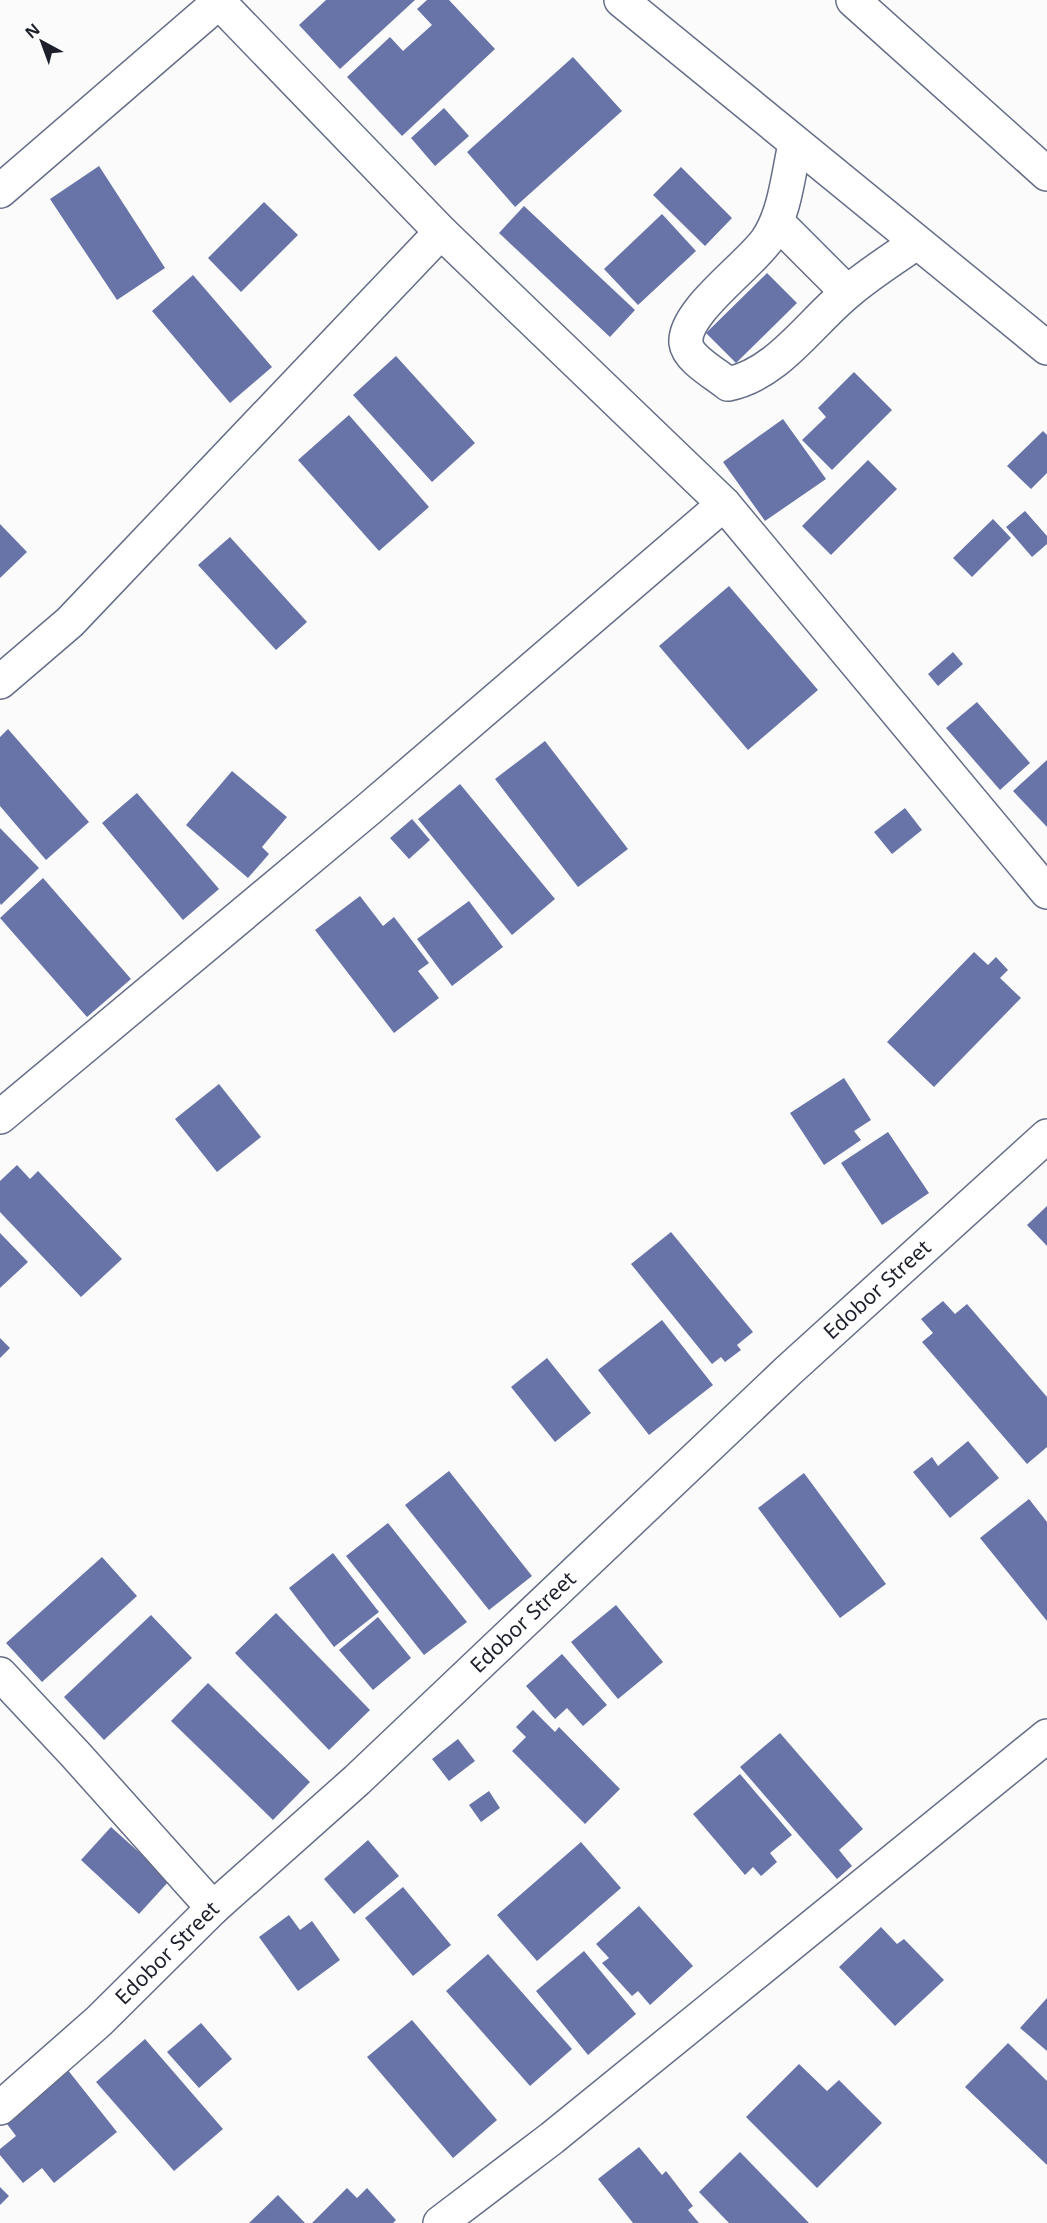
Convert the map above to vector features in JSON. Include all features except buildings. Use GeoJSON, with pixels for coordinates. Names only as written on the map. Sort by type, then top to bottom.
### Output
{"type":"FeatureCollection","features":[{"type":"Feature","properties":{"kind":"main road"},"geometry":{"type":"LineString","coordinates":[[621,0],[1047,348]]}},
{"type":"Feature","properties":{"kind":"main road"},"geometry":{"type":"LineString","coordinates":[[853,0],[1047,174]]}},
{"type":"Feature","properties":{"kind":"main road"},"geometry":{"type":"LineString","coordinates":[[0,191],[218,1],[441,232],[724,504],[1047,892]]}},
{"type":"Feature","properties":{"kind":"main road"},"geometry":{"type":"LineString","coordinates":[[795,144],[778,223],[765,243],[691,321],[686,342],[690,352],[728,384],[746,380],[765,369],[847,292],[916,243]]}},
{"type":"Feature","properties":{"kind":"main road"},"geometry":{"type":"LineString","coordinates":[[778,223],[847,292]]}},
{"type":"Feature","properties":{"kind":"main road"},"geometry":{"type":"LineString","coordinates":[[0,682],[78,613],[441,232]]}},
{"type":"Feature","properties":{"kind":"main road"},"geometry":{"type":"LineString","coordinates":[[0,1117],[370,808],[724,504]]}},
{"type":"Feature","properties":{"kind":"main road","name":"Edobor Street"},"geometry":{"type":"LineString","coordinates":[[0,2108],[99,2021],[213,1908],[357,1780],[789,1370],[1047,1136]]}},
{"type":"Feature","properties":{"kind":"main road"},"geometry":{"type":"LineString","coordinates":[[0,1674],[213,1908]]}},
{"type":"Feature","properties":{"kind":"main road"},"geometry":{"type":"LineString","coordinates":[[440,2223],[552,2138],[1047,1736]]}}]}
